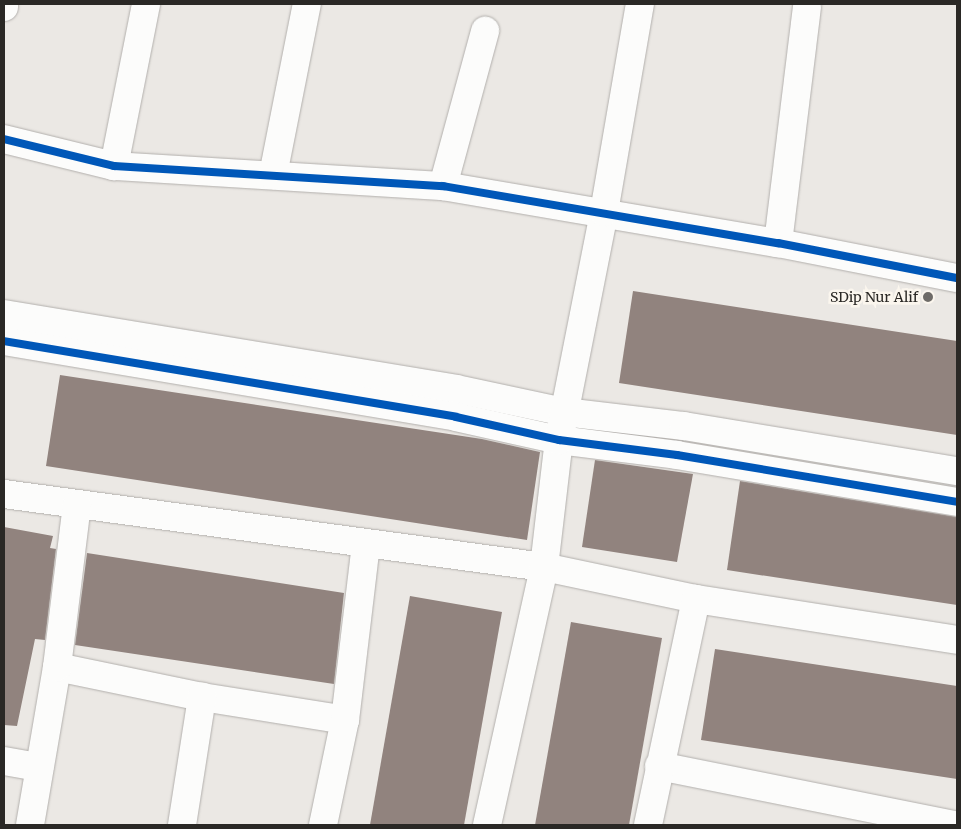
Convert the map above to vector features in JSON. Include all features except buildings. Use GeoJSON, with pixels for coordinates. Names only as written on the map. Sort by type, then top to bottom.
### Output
{"type":"FeatureCollection","features":[{"type":"Feature","properties":{"kind":"street"},"geometry":{"type":"LineString","coordinates":[[114,166],[146,4]]}},
{"type":"Feature","properties":{"kind":"street"},"geometry":{"type":"LineString","coordinates":[[273,175],[307,4]]}},
{"type":"Feature","properties":{"kind":"street"},"geometry":{"type":"LineString","coordinates":[[487,825],[544,567],[559,440],[604,212],[640,4]]}},
{"type":"Feature","properties":{"kind":"street"},"geometry":{"type":"LineString","coordinates":[[778,243],[807,7]]}},
{"type":"Feature","properties":{"kind":"street"},"geometry":{"type":"LineString","coordinates":[[443,186],[485,31]]}},
{"type":"Feature","properties":{"kind":"street"},"geometry":{"type":"LineString","coordinates":[[4,139],[114,166],[443,186],[778,243],[957,278]]}},
{"type":"Feature","properties":{"kind":"street"},"geometry":{"type":"LineString","coordinates":[[4,314],[456,389],[564,412],[684,426],[957,471]]}},
{"type":"Feature","properties":{"kind":"street"},"geometry":{"type":"LineString","coordinates":[[4,341],[456,417],[559,440],[677,455],[957,502]]}},
{"type":"Feature","properties":{"kind":"street"},"geometry":{"type":"LineString","coordinates":[[456,389],[456,417]]}},
{"type":"Feature","properties":{"kind":"street"},"geometry":{"type":"LineString","coordinates":[[677,455],[684,426]]}},
{"type":"Feature","properties":{"kind":"street"},"geometry":{"type":"LineString","coordinates":[[4,494],[544,567],[696,599],[957,640]]}},
{"type":"Feature","properties":{"kind":"street"},"geometry":{"type":"LineString","coordinates":[[30,825],[57,667],[77,505]]}},
{"type":"Feature","properties":{"kind":"street"},"geometry":{"type":"LineString","coordinates":[[323,825],[345,720],[366,543]]}},
{"type":"Feature","properties":{"kind":"street"},"geometry":{"type":"LineString","coordinates":[[648,825],[696,599]]}},
{"type":"Feature","properties":{"kind":"street"},"geometry":{"type":"LineString","coordinates":[[57,667],[202,696],[345,720]]}},
{"type":"Feature","properties":{"kind":"street"},"geometry":{"type":"LineString","coordinates":[[182,825],[202,696]]}},
{"type":"Feature","properties":{"kind":"street"},"geometry":{"type":"LineString","coordinates":[[4,761],[39,767]]}},
{"type":"Feature","properties":{"kind":"street"},"geometry":{"type":"LineString","coordinates":[[659,766],[955,825]]}},
{"type":"Feature","properties":{"kind":"cycle path"},"geometry":{"type":"LineString","coordinates":[[4,139],[114,166],[443,186],[778,243],[957,278]]}},
{"type":"Feature","properties":{"kind":"cycle path"},"geometry":{"type":"LineString","coordinates":[[4,341],[456,417],[559,440],[677,455],[957,502]]}},
{"type":"Feature","properties":{"kind":"place","name":"SDip Nur Alif"},"geometry":{"type":"Point","coordinates":[928,297]}}]}
